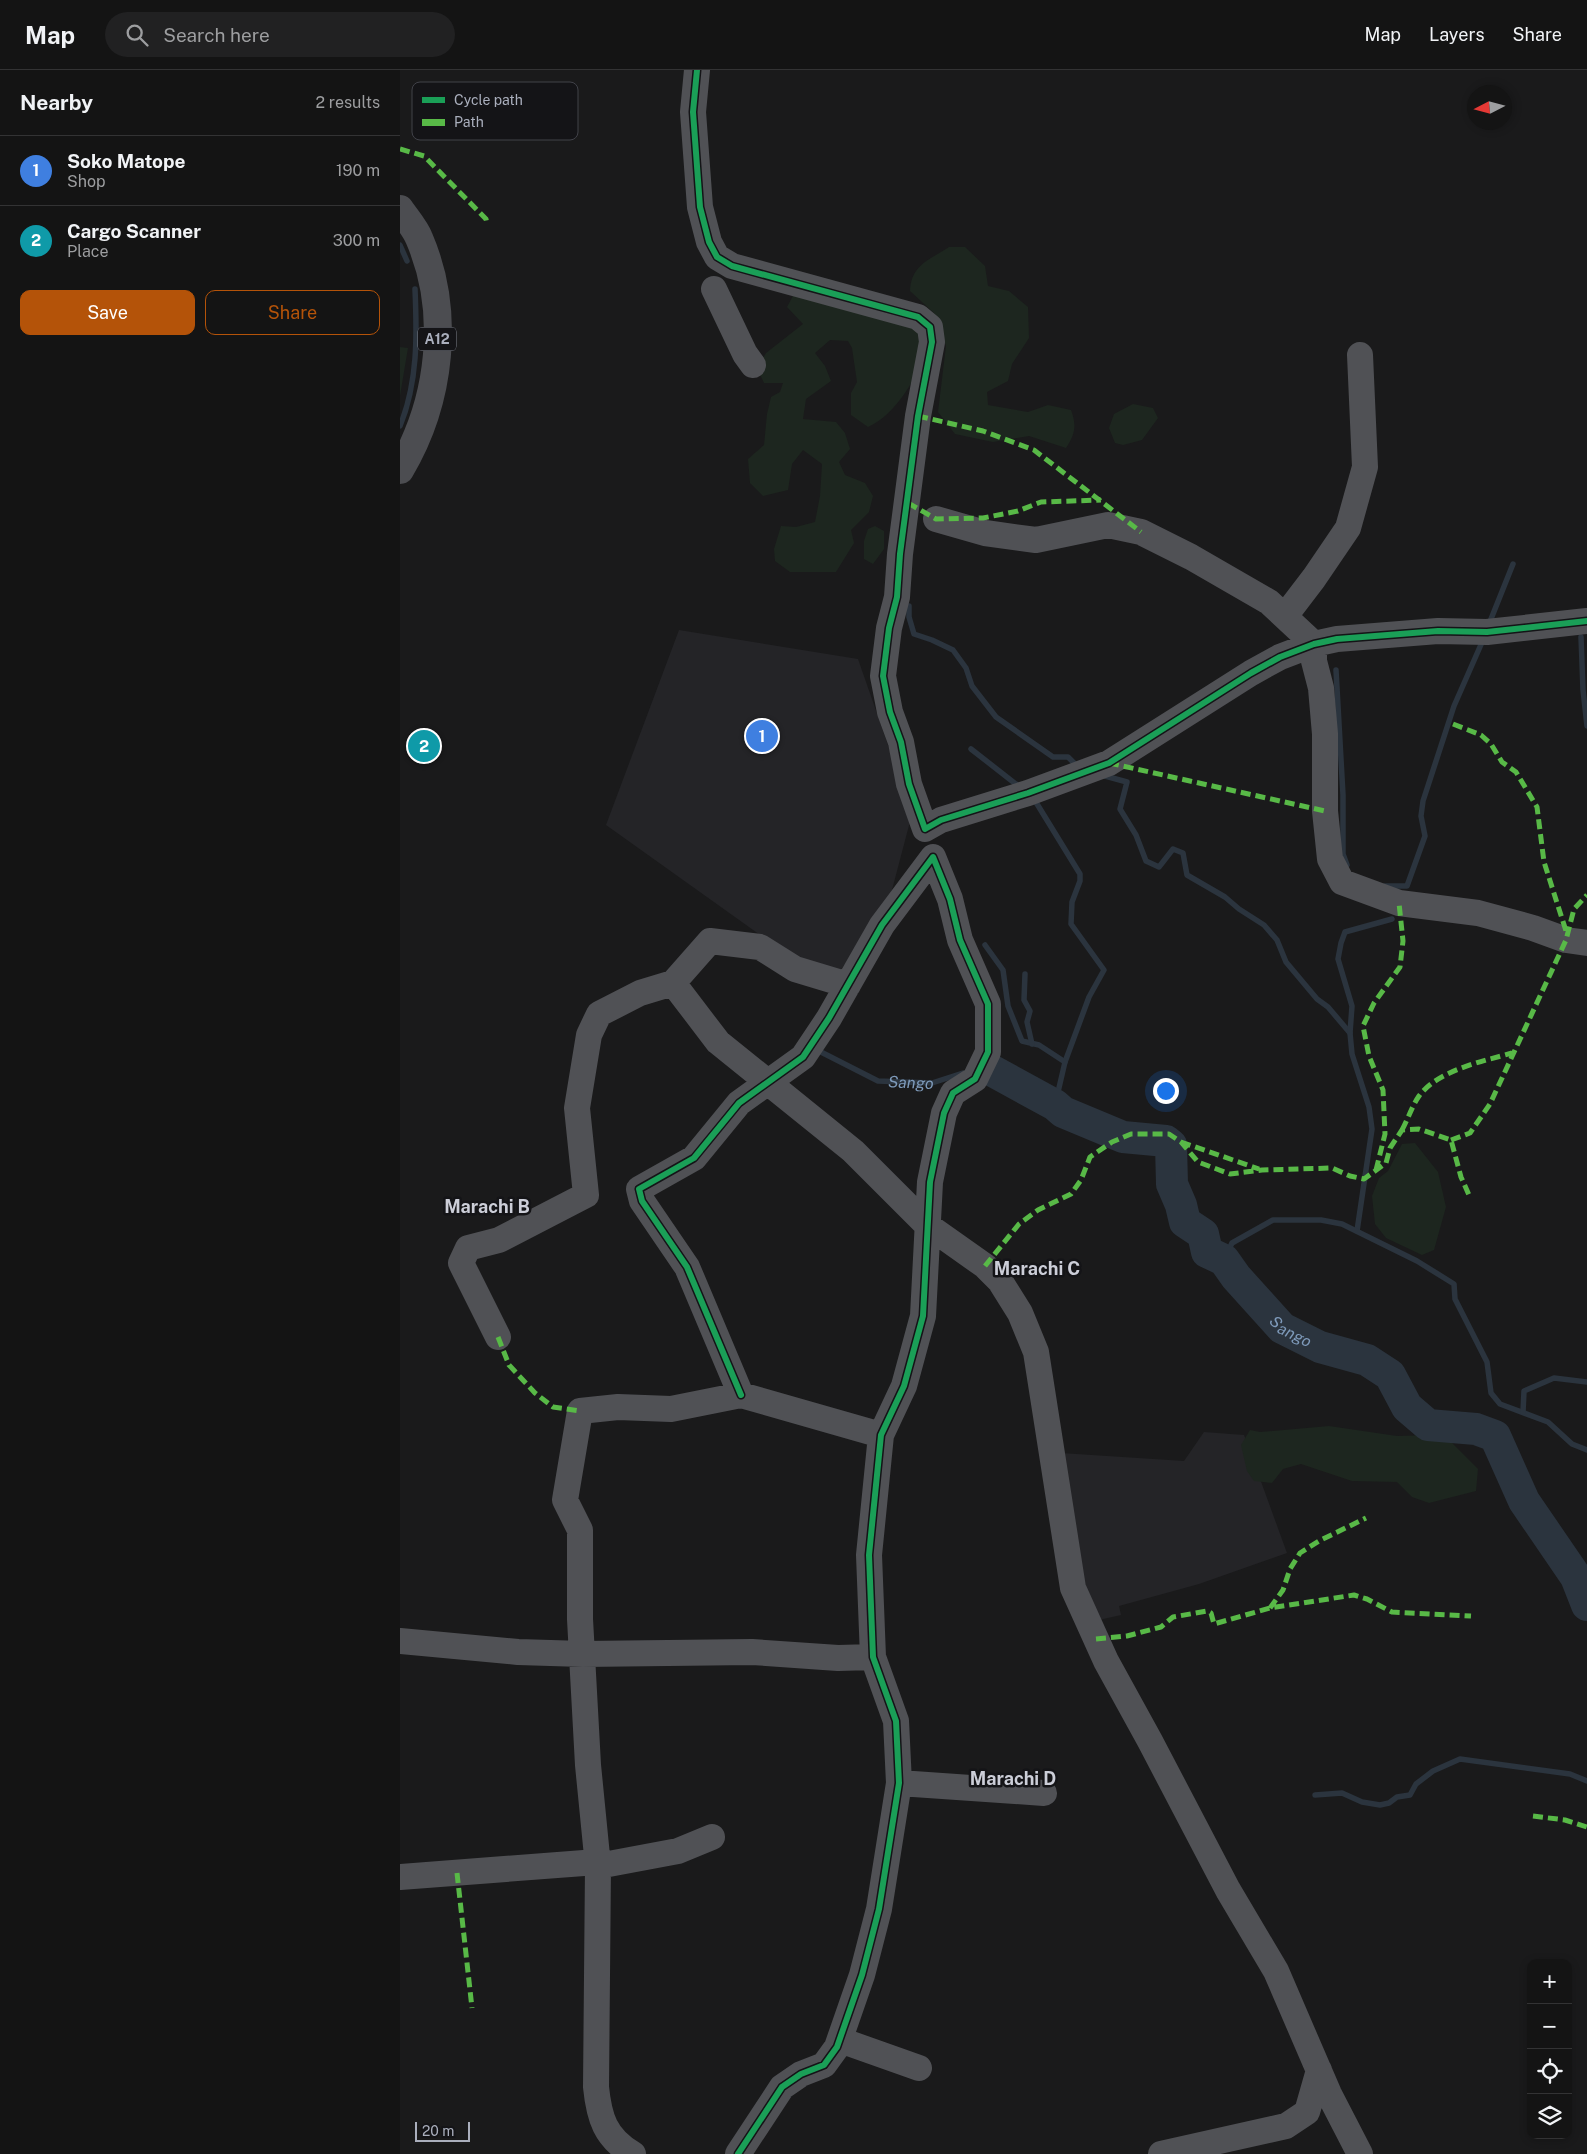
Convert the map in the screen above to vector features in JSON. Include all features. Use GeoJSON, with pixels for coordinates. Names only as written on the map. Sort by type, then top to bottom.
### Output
{"type":"FeatureCollection","features":[{"type":"Feature","properties":{"kind":"highway","name":"A12"},"geometry":{"type":"LineString","coordinates":[[400,209],[418,237],[429,267],[438,322],[437,354],[433,385],[419,434],[400,470]]}},
{"type":"Feature","properties":{"kind":"street"},"geometry":{"type":"LineString","coordinates":[[697,70],[693,112],[700,207],[709,242],[717,257],[732,266],[918,317],[930,327],[932,342],[918,416],[900,554],[897,597],[889,628],[883,676],[890,712],[901,742],[909,784],[933,857],[950,900],[960,940],[988,1004],[988,1052],[974,1079],[953,1093],[944,1113],[930,1182],[923,1316],[904,1386],[880,1435],[869,1555],[873,1657],[896,1721],[899,1783],[879,1909],[862,1975],[837,2047],[824,2064],[801,2074],[782,2087],[738,2154]]}},
{"type":"Feature","properties":{"kind":"street"},"geometry":{"type":"LineString","coordinates":[[714,290],[745,354],[753,365]]}},
{"type":"Feature","properties":{"kind":"street"},"geometry":{"type":"LineString","coordinates":[[1285,616],[1348,528],[1365,467],[1360,355]]}},
{"type":"Feature","properties":{"kind":"street"},"geometry":{"type":"LineString","coordinates":[[936,519],[985,533],[1036,540],[1108,525],[1141,532],[1261,597],[1285,616],[1314,644],[1314,661],[1321,688],[1325,734],[1325,811],[1330,859],[1342,882],[1398,903],[1478,913],[1533,928],[1566,940],[1587,943]]}},
{"type":"Feature","properties":{"kind":"street"},"geometry":{"type":"LineString","coordinates":[[925,829],[941,820],[1028,794],[1109,763],[1252,673],[1280,657],[1314,644],[1337,639],[1438,631],[1487,632],[1587,621]]}},
{"type":"Feature","properties":{"kind":"street"},"geometry":{"type":"LineString","coordinates":[[741,1395],[687,1267],[642,1201],[639,1190],[694,1158],[739,1103],[802,1057],[848,986],[882,925],[933,857]]}},
{"type":"Feature","properties":{"kind":"street"},"geometry":{"type":"LineString","coordinates":[[498,1337],[461,1263],[468,1248],[499,1240],[586,1195],[577,1108],[589,1035],[599,1014],[640,993],[673,983],[710,941],[760,947],[795,968],[848,986]]}},
{"type":"Feature","properties":{"kind":"street"},"geometry":{"type":"LineString","coordinates":[[673,983],[718,1042],[853,1150],[927,1226],[985,1266],[1000,1281],[1020,1314],[1036,1352],[1073,1588],[1106,1661],[1228,1890],[1276,1970],[1329,2094],[1360,2154]]}},
{"type":"Feature","properties":{"kind":"street"},"geometry":{"type":"LineString","coordinates":[[633,2154],[609,2134],[599,2114],[596,2087],[597,1864],[588,1765],[580,1620],[580,1530],[565,1500],[580,1411],[618,1407],[671,1409],[741,1395],[880,1435]]}},
{"type":"Feature","properties":{"kind":"street"},"geometry":{"type":"LineString","coordinates":[[400,1641],[513,1652],[583,1654],[752,1652],[838,1658],[873,1657]]}},
{"type":"Feature","properties":{"kind":"street"},"geometry":{"type":"LineString","coordinates":[[899,1783],[1044,1793]]}},
{"type":"Feature","properties":{"kind":"street"},"geometry":{"type":"LineString","coordinates":[[400,1877],[597,1864],[678,1851],[712,1837]]}},
{"type":"Feature","properties":{"kind":"street"},"geometry":{"type":"LineString","coordinates":[[840,2040],[919,2068]]}},
{"type":"Feature","properties":{"kind":"street"},"geometry":{"type":"LineString","coordinates":[[1161,2154],[1286,2126],[1307,2112],[1319,2070]]}},
{"type":"Feature","properties":{"kind":"shaded area"},"geometry":{"type":"Polygon","coordinates":[[[949,247],[965,247],[985,266],[988,286],[1009,291],[1028,307],[1029,338],[1012,364],[1008,381],[987,392],[988,405],[1028,412],[1048,405],[1071,410],[1074,430],[1066,448],[1029,436],[993,442],[955,434],[938,412],[946,346],[934,313],[910,291],[914,275],[922,264],[949,247]]]}},
{"type":"Feature","properties":{"kind":"shaded area"},"geometry":{"type":"Polygon","coordinates":[[[795,292],[911,324],[926,336],[928,354],[910,385],[888,413],[868,427],[851,415],[851,393],[857,382],[852,348],[848,341],[830,340],[815,353],[825,366],[831,381],[806,399],[803,419],[836,422],[845,433],[850,449],[839,462],[845,475],[865,483],[873,496],[869,512],[851,530],[854,543],[836,572],[790,572],[775,561],[774,549],[781,526],[796,527],[815,522],[820,496],[822,464],[803,450],[792,464],[788,490],[763,496],[750,483],[748,459],[764,445],[767,414],[771,397],[780,392],[783,383],[764,383],[757,368],[766,353],[803,324],[787,307],[795,292]]]}},
{"type":"Feature","properties":{"kind":"shaded area"},"geometry":{"type":"Polygon","coordinates":[[[400,347],[408,348],[400,396],[400,347]]]}},
{"type":"Feature","properties":{"kind":"shaded area"},"geometry":{"type":"Polygon","coordinates":[[[1133,404],[1153,408],[1158,418],[1142,440],[1123,445],[1115,443],[1109,428],[1114,414],[1133,404]]]}},
{"type":"Feature","properties":{"kind":"shaded area"},"geometry":{"type":"Polygon","coordinates":[[[875,526],[884,531],[884,549],[873,564],[864,559],[864,541],[868,529],[875,526]]]}},
{"type":"Feature","properties":{"kind":"shaded area"},"geometry":{"type":"Polygon","coordinates":[[[679,630],[858,659],[912,814],[888,905],[830,985],[606,825],[679,630]]]}},
{"type":"Feature","properties":{"kind":"shaded area"},"geometry":{"type":"Polygon","coordinates":[[[1415,1143],[1438,1172],[1446,1207],[1434,1250],[1422,1255],[1386,1238],[1375,1224],[1372,1196],[1379,1178],[1388,1171],[1402,1144],[1415,1143]]]}},
{"type":"Feature","properties":{"kind":"shaded area"},"geometry":{"type":"Polygon","coordinates":[[[1329,1426],[1397,1436],[1432,1435],[1450,1441],[1478,1469],[1476,1491],[1429,1503],[1412,1497],[1397,1482],[1352,1481],[1301,1464],[1283,1469],[1272,1483],[1254,1481],[1247,1471],[1241,1445],[1250,1430],[1260,1432],[1329,1426]]]}},
{"type":"Feature","properties":{"kind":"shaded area"},"geometry":{"type":"Polygon","coordinates":[[[1204,1432],[1244,1435],[1287,1553],[1199,1584],[1119,1606],[1121,1615],[1094,1621],[1079,1585],[1061,1453],[1184,1461],[1204,1432]]]}},
{"type":"Feature","properties":{"kind":"waterway"},"geometry":{"type":"LineString","coordinates":[[400,245],[407,261]]}},
{"type":"Feature","properties":{"kind":"waterway"},"geometry":{"type":"LineString","coordinates":[[400,426],[410,392],[415,358],[415,289]]}},
{"type":"Feature","properties":{"kind":"waterway"},"geometry":{"type":"LineString","coordinates":[[1489,624],[1513,564]]}},
{"type":"Feature","properties":{"kind":"waterway"},"geometry":{"type":"LineString","coordinates":[[909,606],[909,617],[914,634],[953,650],[966,668],[972,686],[996,717],[1053,757],[1068,757],[1075,764]]}},
{"type":"Feature","properties":{"kind":"waterway"},"geometry":{"type":"LineString","coordinates":[[1581,637],[1583,690],[1587,726]]}},
{"type":"Feature","properties":{"kind":"waterway"},"geometry":{"type":"LineString","coordinates":[[1385,886],[1407,886],[1425,836],[1421,816],[1423,801],[1454,706],[1483,640]]}},
{"type":"Feature","properties":{"kind":"waterway"},"geometry":{"type":"LineString","coordinates":[[1336,670],[1343,795],[1343,854],[1347,865]]}},
{"type":"Feature","properties":{"kind":"waterway"},"geometry":{"type":"LineString","coordinates":[[971,749],[1021,788]]}},
{"type":"Feature","properties":{"kind":"waterway"},"geometry":{"type":"LineString","coordinates":[[1105,776],[1127,782],[1120,809],[1136,835],[1146,861],[1159,867],[1173,849],[1183,853],[1187,875],[1225,897],[1239,909],[1264,925],[1277,940],[1286,962],[1317,999],[1328,1007],[1350,1033]]}},
{"type":"Feature","properties":{"kind":"waterway"},"geometry":{"type":"LineString","coordinates":[[1034,799],[1080,874],[1080,881],[1072,902],[1071,924],[1104,970],[1089,997],[1065,1062]]}},
{"type":"Feature","properties":{"kind":"waterway"},"geometry":{"type":"LineString","coordinates":[[1357,1231],[1372,1129],[1369,1107],[1352,1054],[1350,1033],[1352,1006],[1338,959],[1345,932],[1392,919]]}},
{"type":"Feature","properties":{"kind":"waterway"},"geometry":{"type":"LineString","coordinates":[[985,945],[1003,970],[1008,1006],[1022,1041],[1039,1045],[1065,1062],[1055,1105]]}},
{"type":"Feature","properties":{"kind":"waterway"},"geometry":{"type":"LineString","coordinates":[[1025,974],[1024,1000],[1030,1011],[1027,1022],[1032,1044]]}},
{"type":"Feature","properties":{"kind":"waterway","name":"Sango"},"geometry":{"type":"LineString","coordinates":[[819,1051],[878,1081],[932,1083],[963,1073]]}},
{"type":"Feature","properties":{"kind":"waterway","name":"Sango"},"geometry":{"type":"LineString","coordinates":[[991,1070],[1055,1105],[1063,1112],[1123,1137],[1166,1141],[1171,1145],[1172,1184],[1181,1205],[1185,1222],[1203,1234],[1207,1252],[1224,1260],[1236,1277],[1282,1328],[1320,1347],[1367,1360],[1390,1375],[1407,1407],[1428,1425],[1476,1429],[1495,1436],[1524,1501],[1576,1577],[1587,1605]]}},
{"type":"Feature","properties":{"kind":"waterway"},"geometry":{"type":"LineString","coordinates":[[1224,1260],[1232,1243],[1273,1220],[1321,1220],[1342,1224],[1417,1261],[1454,1284],[1455,1299],[1487,1362],[1491,1393],[1500,1404],[1548,1422],[1572,1444],[1587,1450]]}},
{"type":"Feature","properties":{"kind":"waterway"},"geometry":{"type":"LineString","coordinates":[[1523,1412],[1524,1391],[1554,1378],[1587,1382]]}},
{"type":"Feature","properties":{"kind":"waterway"},"geometry":{"type":"LineString","coordinates":[[1315,1795],[1342,1793],[1362,1802],[1380,1805],[1389,1803],[1397,1797],[1410,1795],[1416,1784],[1433,1771],[1460,1759],[1570,1774],[1587,1781]]}},
{"type":"Feature","properties":{"kind":"marked path"},"geometry":{"type":"LineString","coordinates":[[400,149],[424,156],[486,219],[487,224]]}},
{"type":"Feature","properties":{"kind":"marked path"},"geometry":{"type":"LineString","coordinates":[[918,416],[983,431],[1034,450],[1141,532]]}},
{"type":"Feature","properties":{"kind":"marked path"},"geometry":{"type":"LineString","coordinates":[[908,503],[936,519],[983,518],[1018,511],[1041,502],[1101,500]]}},
{"type":"Feature","properties":{"kind":"marked path"},"geometry":{"type":"LineString","coordinates":[[1453,724],[1481,735],[1491,744],[1502,762],[1516,772],[1537,807],[1544,862],[1567,934]]}},
{"type":"Feature","properties":{"kind":"marked path"},"geometry":{"type":"LineString","coordinates":[[1109,763],[1325,811]]}},
{"type":"Feature","properties":{"kind":"marked path"},"geometry":{"type":"LineString","coordinates":[[1451,1140],[1470,1133],[1490,1104],[1566,940],[1574,909],[1587,895]]}},
{"type":"Feature","properties":{"kind":"marked path"},"geometry":{"type":"LineString","coordinates":[[1376,1170],[1385,1134],[1383,1090],[1369,1056],[1363,1026],[1374,1003],[1400,967],[1403,941],[1399,903]]}},
{"type":"Feature","properties":{"kind":"marked path"},"geometry":{"type":"LineString","coordinates":[[1402,1130],[1419,1096],[1438,1079],[1475,1063],[1512,1053]]}},
{"type":"Feature","properties":{"kind":"marked path"},"geometry":{"type":"LineString","coordinates":[[985,1266],[1019,1224],[1038,1210],[1071,1194],[1081,1180],[1090,1157],[1112,1142],[1131,1134],[1169,1134],[1181,1142],[1198,1162],[1230,1174],[1262,1170],[1332,1168],[1350,1176],[1364,1179],[1386,1163],[1390,1148],[1402,1130],[1419,1129],[1451,1140],[1461,1177],[1469,1195]]}},
{"type":"Feature","properties":{"kind":"marked path"},"geometry":{"type":"LineString","coordinates":[[1181,1142],[1259,1169]]}},
{"type":"Feature","properties":{"kind":"marked path"},"geometry":{"type":"LineString","coordinates":[[498,1337],[509,1365],[535,1393],[553,1407],[580,1411]]}},
{"type":"Feature","properties":{"kind":"marked path"},"geometry":{"type":"LineString","coordinates":[[1270,1608],[1283,1590],[1290,1569],[1300,1553],[1319,1541],[1366,1518]]}},
{"type":"Feature","properties":{"kind":"marked path"},"geometry":{"type":"LineString","coordinates":[[1096,1639],[1127,1636],[1161,1627],[1173,1617],[1207,1611],[1211,1613],[1214,1624],[1270,1608],[1354,1595],[1367,1599],[1392,1612],[1471,1616]]}},
{"type":"Feature","properties":{"kind":"marked path"},"geometry":{"type":"LineString","coordinates":[[1533,1816],[1565,1820],[1587,1827]]}},
{"type":"Feature","properties":{"kind":"marked path"},"geometry":{"type":"LineString","coordinates":[[457,1873],[472,2008]]}},
{"type":"Feature","properties":{"kind":"cycle path"},"geometry":{"type":"LineString","coordinates":[[697,70],[693,112],[700,207],[709,242],[717,257],[732,266],[918,317],[930,327],[932,342],[918,416],[900,554],[897,597],[889,628],[883,676],[890,712],[901,742],[909,784],[925,829],[941,820],[1028,793],[1109,763],[1251,673],[1280,657],[1314,644],[1337,639],[1438,631],[1487,632],[1587,621]]}},
{"type":"Feature","properties":{"kind":"cycle path"},"geometry":{"type":"LineString","coordinates":[[738,2154],[782,2087],[801,2074],[824,2065],[837,2047],[862,1975],[879,1909],[899,1783],[896,1721],[873,1657],[869,1555],[881,1435],[904,1386],[923,1316],[930,1182],[944,1113],[953,1093],[975,1079],[988,1052],[988,1004],[960,940],[950,899],[933,857],[882,925],[829,1018],[803,1057],[739,1103],[694,1158],[639,1189],[642,1201],[687,1267],[741,1395]]}},
{"type":"Feature","properties":{"kind":"place","name":"Soko Matope"},"geometry":{"type":"Point","coordinates":[762,736]}},
{"type":"Feature","properties":{"kind":"place","name":"Cargo Scanner"},"geometry":{"type":"Point","coordinates":[424,746]}},
{"type":"Feature","properties":{"kind":"district","name":"Marachi B"},"geometry":{"type":"Point","coordinates":[487,1207]}},
{"type":"Feature","properties":{"kind":"district","name":"Marachi C"},"geometry":{"type":"Point","coordinates":[1037,1269]}},
{"type":"Feature","properties":{"kind":"district","name":"Marachi D"},"geometry":{"type":"Point","coordinates":[1013,1779]}}]}
